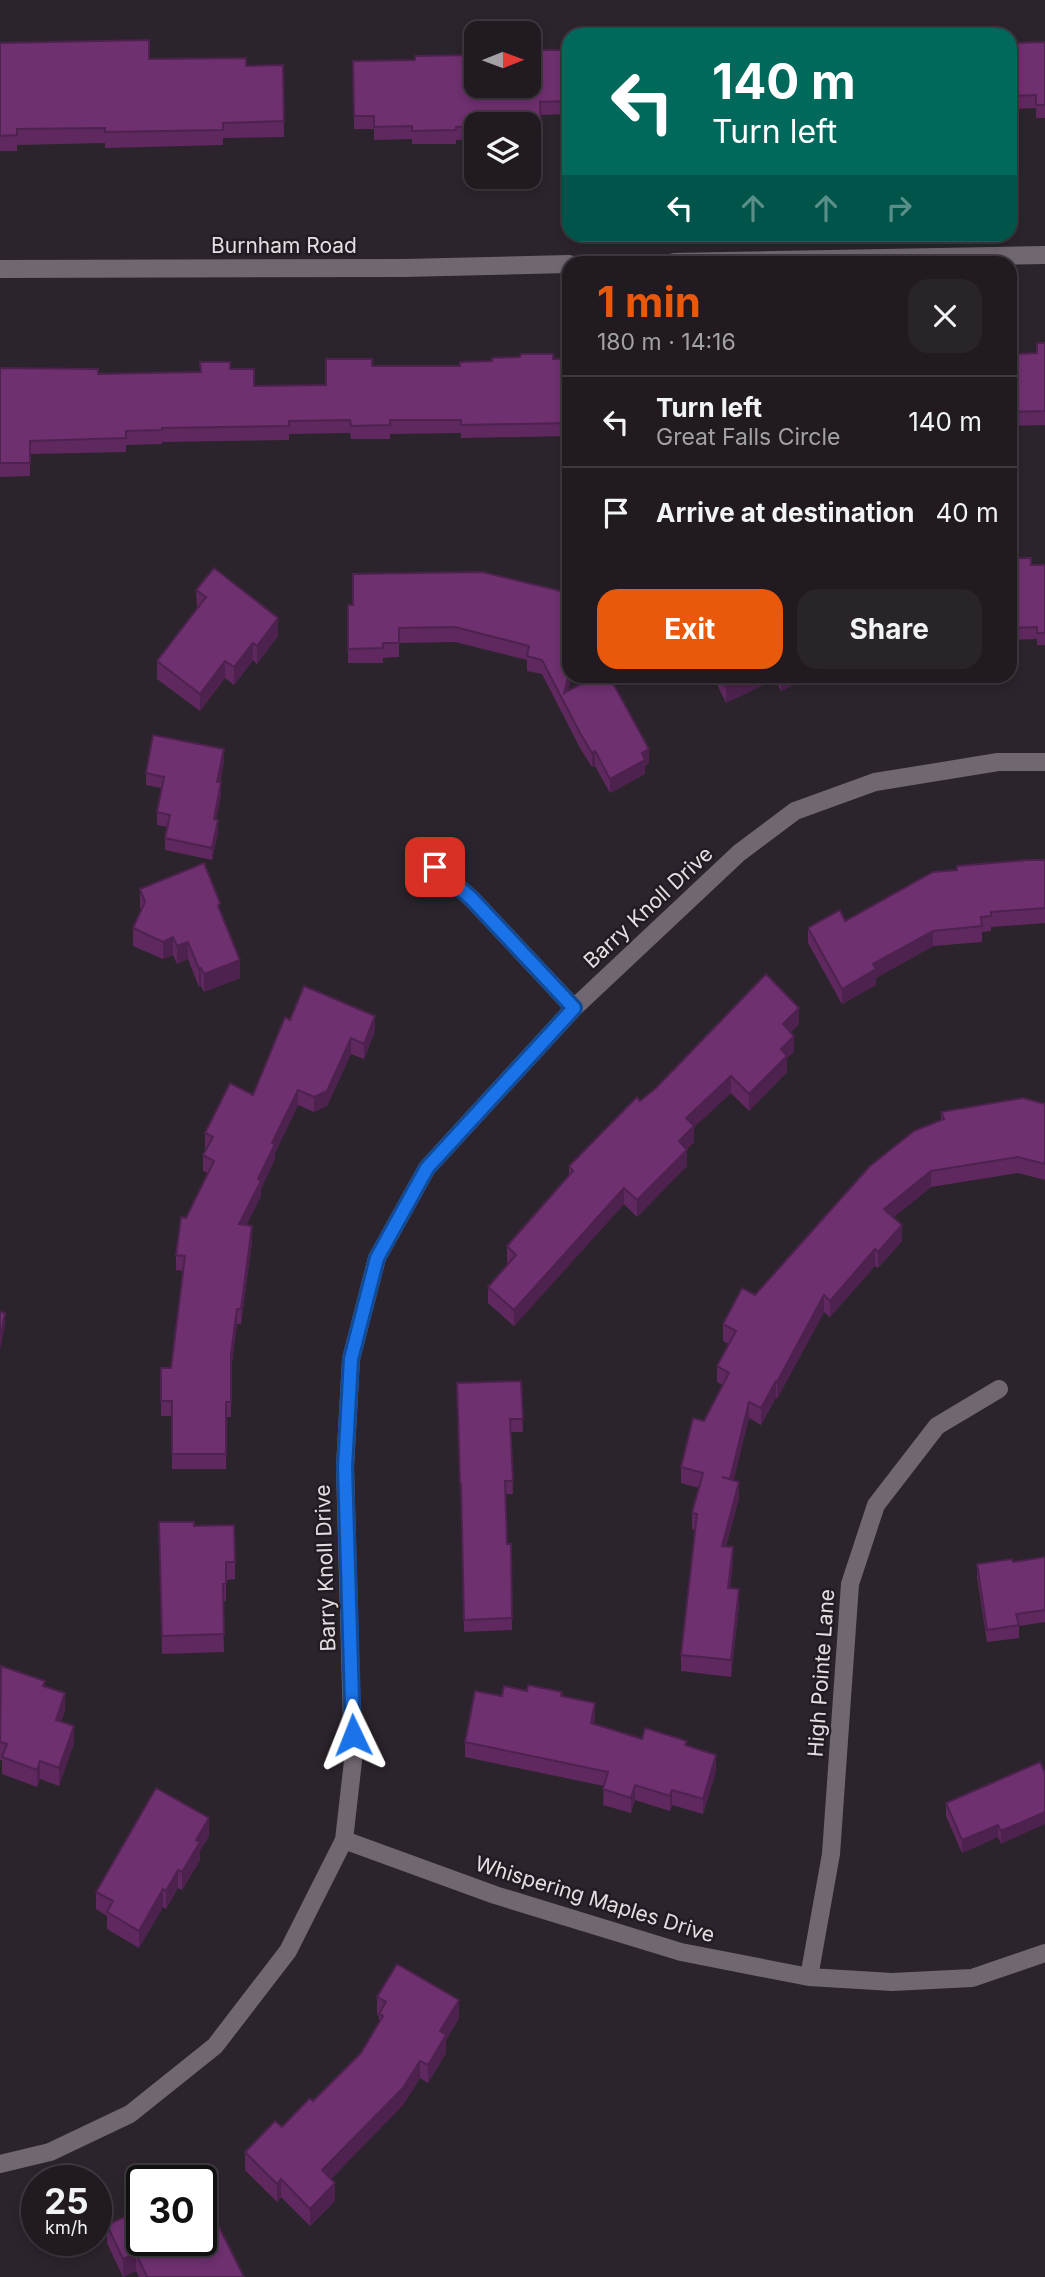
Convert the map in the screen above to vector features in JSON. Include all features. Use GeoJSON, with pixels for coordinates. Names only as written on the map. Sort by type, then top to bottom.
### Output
{"type":"FeatureCollection","features":[{"type":"Feature","properties":{"kind":"street"},"geometry":{"type":"LineString","coordinates":[[992,256],[1045,255]]}},
{"type":"Feature","properties":{"kind":"street","name":"Burnham Road"},"geometry":{"type":"LineString","coordinates":[[0,269],[404,268],[562,264]]}},
{"type":"Feature","properties":{"kind":"street","name":"Barry Knoll Drive"},"geometry":{"type":"LineString","coordinates":[[0,2164],[50,2152],[130,2114],[215,2046],[288,1951],[344,1840],[353,1762],[346,1453],[351,1359],[377,1258],[427,1168],[574,1008],[739,853],[794,811],[875,782],[998,762],[1045,762]]}},
{"type":"Feature","properties":{"kind":"street"},"geometry":{"type":"LineString","coordinates":[[435,867],[471,898],[574,1008]]}},
{"type":"Feature","properties":{"kind":"street","name":"High Pointe Lane"},"geometry":{"type":"LineString","coordinates":[[809,1977],[831,1854],[850,1584],[867,1531],[876,1505],[937,1426],[999,1389]]}},
{"type":"Feature","properties":{"kind":"street","name":"Whispering Maples Drive"},"geometry":{"type":"LineString","coordinates":[[344,1840],[495,1895],[681,1952],[809,1977],[892,1982],[972,1978],[1045,1953]]}},
{"type":"Feature","properties":{"kind":"building"},"geometry":{"type":"Polygon","coordinates":[[[149,40],[149,59],[246,58],[246,66],[283,65],[284,121],[223,123],[223,130],[105,132],[105,128],[17,129],[17,135],[0,136],[0,43],[149,40]]]}},
{"type":"Feature","properties":{"kind":"building"},"geometry":{"type":"Polygon","coordinates":[[[1045,42],[1045,105],[1036,105],[1036,95],[1017,96],[1017,43],[1045,42]]]}},
{"type":"Feature","properties":{"kind":"building"},"geometry":{"type":"Polygon","coordinates":[[[541,50],[562,50],[562,101],[540,102],[540,112],[464,112],[464,127],[456,127],[456,130],[412,131],[412,126],[374,127],[374,116],[354,116],[353,61],[415,60],[415,56],[464,55],[464,98],[541,98],[541,50]]]}},
{"type":"Feature","properties":{"kind":"building"},"geometry":{"type":"Polygon","coordinates":[[[1037,343],[1045,343],[1045,411],[1017,412],[1017,354],[1037,353],[1037,343]]]}},
{"type":"Feature","properties":{"kind":"building"},"geometry":{"type":"Polygon","coordinates":[[[521,354],[553,354],[553,359],[562,359],[562,423],[461,425],[461,420],[390,420],[390,425],[351,426],[350,420],[289,421],[289,426],[162,428],[126,431],[126,438],[30,441],[30,463],[0,463],[0,368],[98,369],[98,374],[201,372],[200,362],[230,362],[230,369],[254,369],[254,386],[326,385],[326,359],[372,359],[372,366],[460,366],[460,362],[520,357],[521,354]]]}},
{"type":"Feature","properties":{"kind":"building"},"geometry":{"type":"Polygon","coordinates":[[[1017,558],[1031,558],[1031,565],[1045,565],[1045,633],[1037,633],[1037,627],[1017,628],[1017,558]]]}},
{"type":"Feature","properties":{"kind":"building"},"geometry":{"type":"Polygon","coordinates":[[[214,568],[278,618],[257,646],[253,643],[234,667],[225,661],[200,694],[157,661],[206,597],[196,590],[214,568]]]}},
{"type":"Feature","properties":{"kind":"building"},"geometry":{"type":"Polygon","coordinates":[[[482,572],[562,591],[562,683],[567,683],[564,693],[583,683],[613,683],[649,749],[642,753],[645,760],[610,779],[595,751],[592,753],[580,733],[542,660],[527,656],[529,646],[455,627],[399,628],[399,643],[383,643],[383,648],[348,649],[348,605],[353,605],[353,574],[482,572]]]}},
{"type":"Feature","properties":{"kind":"building"},"geometry":{"type":"Polygon","coordinates":[[[153,735],[224,749],[217,782],[221,782],[214,819],[218,820],[212,848],[165,838],[170,815],[157,812],[164,777],[146,773],[153,735]]]}},
{"type":"Feature","properties":{"kind":"building"},"geometry":{"type":"Polygon","coordinates":[[[1045,860],[1045,908],[991,912],[991,916],[981,917],[982,926],[933,931],[873,964],[876,969],[842,989],[808,928],[840,910],[845,921],[933,872],[957,870],[957,866],[1045,860]]]}},
{"type":"Feature","properties":{"kind":"building"},"geometry":{"type":"Polygon","coordinates":[[[204,863],[240,960],[204,974],[201,968],[199,969],[188,942],[177,946],[173,937],[163,942],[133,928],[145,902],[140,889],[204,863]]]}},
{"type":"Feature","properties":{"kind":"building"},"geometry":{"type":"Polygon","coordinates":[[[766,974],[799,1008],[783,1024],[794,1036],[781,1049],[787,1056],[749,1094],[731,1076],[686,1118],[694,1126],[679,1141],[687,1150],[637,1200],[624,1188],[514,1310],[488,1287],[516,1255],[507,1246],[573,1171],[569,1166],[637,1097],[640,1101],[656,1088],[766,974]]]}},
{"type":"Feature","properties":{"kind":"building"},"geometry":{"type":"Polygon","coordinates":[[[304,986],[375,1016],[364,1044],[351,1038],[327,1091],[314,1097],[298,1090],[272,1143],[275,1144],[258,1179],[261,1181],[239,1224],[252,1226],[241,1309],[237,1309],[231,1354],[231,1402],[226,1402],[226,1454],[172,1454],[172,1401],[161,1401],[161,1368],[171,1368],[185,1256],[176,1255],[181,1217],[186,1218],[214,1161],[203,1155],[213,1137],[205,1133],[230,1083],[253,1095],[285,1017],[290,1020],[304,986]]]}},
{"type":"Feature","properties":{"kind":"building"},"geometry":{"type":"Polygon","coordinates":[[[1023,1098],[1045,1104],[1045,1164],[1018,1157],[931,1171],[884,1209],[902,1225],[878,1252],[875,1249],[830,1301],[824,1295],[761,1408],[749,1402],[730,1479],[722,1477],[739,1482],[722,1546],[733,1547],[728,1588],[739,1589],[731,1660],[681,1655],[697,1514],[692,1513],[703,1473],[681,1467],[693,1418],[704,1421],[729,1373],[717,1366],[736,1331],[723,1324],[742,1288],[755,1295],[870,1166],[914,1131],[944,1119],[941,1112],[1023,1098]]]}},
{"type":"Feature","properties":{"kind":"building"},"geometry":{"type":"Polygon","coordinates":[[[0,1312],[5,1313],[0,1339],[0,1312]]]}},
{"type":"Feature","properties":{"kind":"building"},"geometry":{"type":"Polygon","coordinates":[[[521,1381],[523,1419],[510,1419],[513,1481],[505,1481],[507,1544],[511,1544],[512,1618],[464,1620],[457,1383],[521,1381]]]}},
{"type":"Feature","properties":{"kind":"building"},"geometry":{"type":"Polygon","coordinates":[[[159,1522],[194,1522],[194,1526],[234,1525],[235,1562],[226,1562],[226,1584],[223,1584],[224,1634],[162,1636],[159,1522]]]}},
{"type":"Feature","properties":{"kind":"building"},"geometry":{"type":"Polygon","coordinates":[[[1045,1557],[1045,1610],[1016,1614],[1019,1625],[987,1630],[977,1564],[1045,1557]]]}},
{"type":"Feature","properties":{"kind":"building"},"geometry":{"type":"Polygon","coordinates":[[[1,1666],[45,1681],[43,1686],[65,1693],[56,1720],[74,1726],[59,1768],[40,1761],[37,1770],[2,1757],[7,1744],[0,1742],[1,1666]]]}},
{"type":"Feature","properties":{"kind":"building"},"geometry":{"type":"Polygon","coordinates":[[[528,1685],[595,1703],[591,1723],[642,1739],[645,1728],[687,1741],[685,1745],[716,1755],[703,1799],[672,1790],[670,1796],[635,1785],[631,1798],[603,1789],[608,1772],[465,1742],[475,1691],[502,1696],[504,1686],[527,1691],[528,1685]]]}},
{"type":"Feature","properties":{"kind":"building"},"geometry":{"type":"Polygon","coordinates":[[[1040,1762],[1045,1773],[1045,1812],[1001,1831],[998,1825],[962,1840],[946,1803],[1040,1762]]]}},
{"type":"Feature","properties":{"kind":"building"},"geometry":{"type":"Polygon","coordinates":[[[156,1788],[209,1818],[196,1840],[200,1842],[182,1872],[178,1870],[166,1891],[163,1889],[139,1931],[107,1912],[113,1901],[96,1892],[156,1788]]]}},
{"type":"Feature","properties":{"kind":"building"},"geometry":{"type":"Polygon","coordinates":[[[397,1964],[459,2000],[440,2031],[446,2035],[428,2065],[420,2061],[403,2088],[322,2170],[335,2183],[310,2209],[281,2179],[277,2184],[245,2152],[275,2121],[282,2127],[310,2098],[313,2101],[361,2053],[383,2016],[379,2014],[386,2002],[377,1997],[397,1964]]]}},
{"type":"Feature","properties":{"kind":"building"},"geometry":{"type":"Polygon","coordinates":[[[126,2216],[126,2256],[130,2256],[123,2259],[112,2236],[112,2223],[126,2216]]]}},
{"type":"Feature","properties":{"kind":"building"},"geometry":{"type":"Polygon","coordinates":[[[217,2223],[244,2277],[147,2277],[137,2256],[217,2256],[217,2223]]]}},
{"type":"Feature","properties":{"kind":"route"},"geometry":{"type":"LineString","coordinates":[[353,1735],[345,1467],[351,1359],[377,1258],[427,1168],[574,1008],[471,898],[435,867]]}}]}
